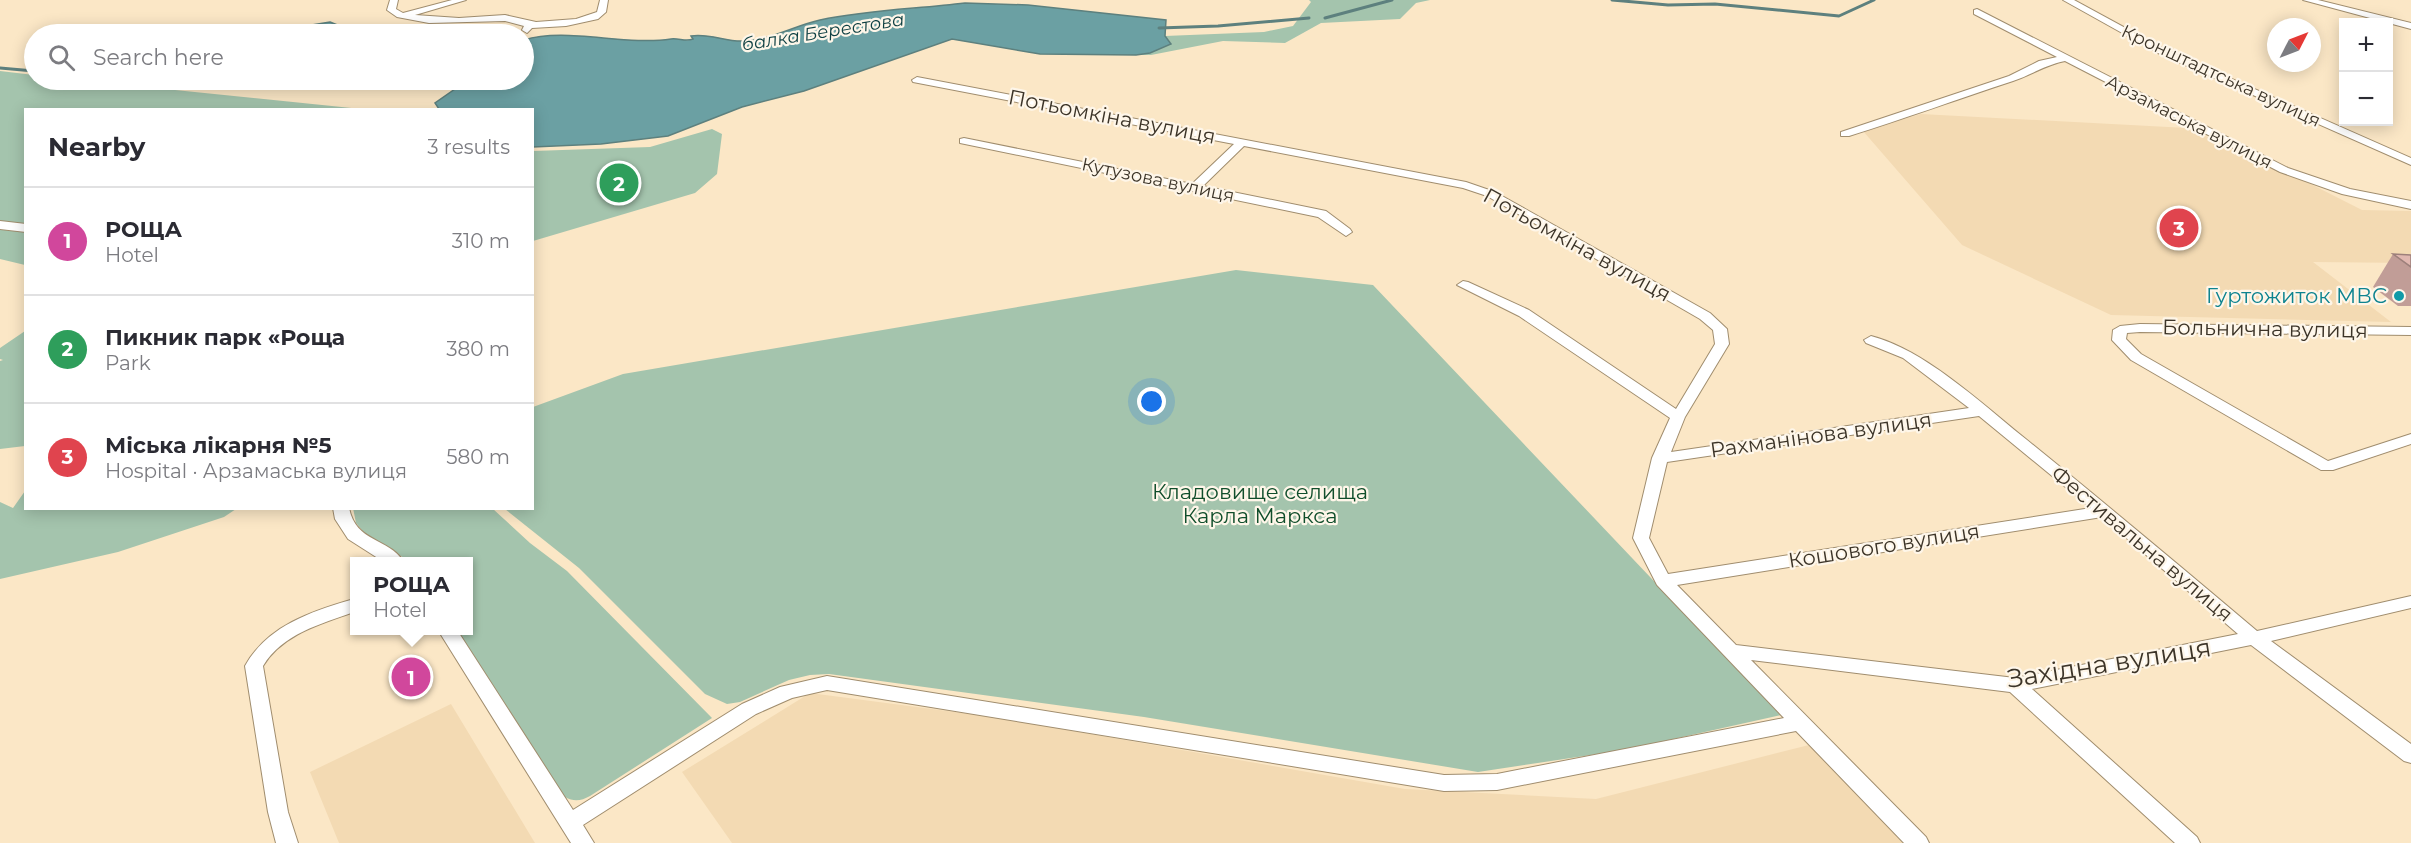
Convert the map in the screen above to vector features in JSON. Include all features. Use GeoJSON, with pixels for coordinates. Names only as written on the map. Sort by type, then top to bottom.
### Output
{"type":"FeatureCollection","features":[{"type":"Feature","properties":{"kind":"street"},"geometry":{"type":"LineString","coordinates":[[394,0],[391,10],[400,15],[459,21],[504,18],[520,24]]}},
{"type":"Feature","properties":{"kind":"street"},"geometry":{"type":"LineString","coordinates":[[400,15],[462,0]]}},
{"type":"Feature","properties":{"kind":"street"},"geometry":{"type":"LineString","coordinates":[[534,26],[587,19],[599,15],[603,11],[604,0]]}},
{"type":"Feature","properties":{"kind":"street","name":"Кронштадтська вулиця"},"geometry":{"type":"LineString","coordinates":[[2067,0],[2161,51],[2411,162]]}},
{"type":"Feature","properties":{"kind":"street"},"geometry":{"type":"LineString","coordinates":[[2307,0],[2411,26]]}},
{"type":"Feature","properties":{"kind":"street","name":"Арзамаська вулиця"},"geometry":{"type":"LineString","coordinates":[[1977,12],[2284,170],[2317,184],[2356,196],[2411,205]]}},
{"type":"Feature","properties":{"kind":"street"},"geometry":{"type":"LineString","coordinates":[[1845,134],[2013,78],[2042,63],[2065,58]]}},
{"type":"Feature","properties":{"kind":"street","name":"Потьомкіна вулиця"},"geometry":{"type":"LineString","coordinates":[[917,80],[1466,185],[1491,194],[1705,316],[1720,329],[1722,344],[1678,417],[1660,458],[1641,538],[1663,581],[1918,843]]}},
{"type":"Feature","properties":{"kind":"street","name":"Кутузова вулиця"},"geometry":{"type":"LineString","coordinates":[[963,141],[1322,214],[1346,232]]}},
{"type":"Feature","properties":{"kind":"street"},"geometry":{"type":"LineString","coordinates":[[1194,188],[1242,142]]}},
{"type":"Feature","properties":{"kind":"street"},"geometry":{"type":"LineString","coordinates":[[0,225],[24,228]]}},
{"type":"Feature","properties":{"kind":"street"},"geometry":{"type":"LineString","coordinates":[[1463,285],[1524,313],[1678,417]]}},
{"type":"Feature","properties":{"kind":"street","name":"Больнична вулиця"},"geometry":{"type":"LineString","coordinates":[[2411,331],[2140,328],[2120,330],[2119,340],[2136,357],[2327,467],[2411,439]]}},
{"type":"Feature","properties":{"kind":"street"},"geometry":{"type":"LineString","coordinates":[[2390,330],[2411,342]]}},
{"type":"Feature","properties":{"kind":"street","name":"Фестивальна вулиця"},"geometry":{"type":"LineString","coordinates":[[1871,340],[1908,355],[1982,411],[2105,511],[2254,638],[2411,755]]}},
{"type":"Feature","properties":{"kind":"street","name":"Рахманінова вулиця"},"geometry":{"type":"LineString","coordinates":[[1660,458],[1982,411]]}},
{"type":"Feature","properties":{"kind":"street"},"geometry":{"type":"LineString","coordinates":[[341,510],[345,526],[354,537],[389,557]]}},
{"type":"Feature","properties":{"kind":"street","name":"Кошового вулиця"},"geometry":{"type":"LineString","coordinates":[[1663,581],[2105,511]]}},
{"type":"Feature","properties":{"kind":"street","name":"Західна вулиця"},"geometry":{"type":"LineString","coordinates":[[1732,651],[2015,685],[2254,638],[2411,602]]}},
{"type":"Feature","properties":{"kind":"street"},"geometry":{"type":"LineString","coordinates":[[287,843],[278,812],[254,666],[263,652],[292,629],[350,607]]}},
{"type":"Feature","properties":{"kind":"street"},"geometry":{"type":"LineString","coordinates":[[450,635],[583,843]]}},
{"type":"Feature","properties":{"kind":"street"},"geometry":{"type":"LineString","coordinates":[[570,822],[735,718],[782,692],[808,684],[827,683],[1444,783],[1497,783],[1801,722]]}},
{"type":"Feature","properties":{"kind":"street"},"geometry":{"type":"LineString","coordinates":[[2015,685],[2189,843]]}},
{"type":"Feature","properties":{"kind":"shaded area"},"geometry":{"type":"Polygon","coordinates":[[[1921,114],[2187,128],[2281,169],[2362,210],[2411,211],[2411,263],[2313,262],[2391,322],[2111,315],[1962,245],[1863,131],[1921,114]]]}},
{"type":"Feature","properties":{"kind":"shaded area"},"geometry":{"type":"Polygon","coordinates":[[[810,693],[993,717],[1405,789],[1596,799],[1809,745],[1903,843],[732,843],[682,772],[810,693]]]}},
{"type":"Feature","properties":{"kind":"shaded area"},"geometry":{"type":"Polygon","coordinates":[[[451,704],[535,843],[339,843],[310,772],[451,704]]]}},
{"type":"Feature","properties":{"kind":"green space"},"geometry":{"type":"Polygon","coordinates":[[[1309,0],[1430,0],[1416,3],[1400,19],[1321,23],[1285,43],[1223,41],[1151,55],[1136,55],[1150,53],[1171,43],[1165,36],[1264,32],[1293,26],[1311,2],[1309,0]]]}},
{"type":"Feature","properties":{"kind":"green space"},"geometry":{"type":"Polygon","coordinates":[[[0,71],[24,74],[24,90],[175,90],[351,108],[24,108],[24,265],[0,259],[0,71]]]}},
{"type":"Feature","properties":{"kind":"green space"},"geometry":{"type":"Polygon","coordinates":[[[712,129],[722,134],[717,174],[695,193],[534,241],[534,151],[650,147],[712,129]]]}},
{"type":"Feature","properties":{"kind":"green space","name":"Кладовище селища Карла Маркса"},"geometry":{"type":"Polygon","coordinates":[[[1236,270],[1373,285],[1781,715],[1624,750],[1478,772],[1144,717],[829,674],[810,675],[789,680],[740,702],[727,704],[705,694],[579,568],[506,510],[534,510],[534,407],[623,374],[1236,270]]]}},
{"type":"Feature","properties":{"kind":"green space"},"geometry":{"type":"Polygon","coordinates":[[[24,332],[24,446],[0,449],[0,361],[3,360],[0,359],[0,348],[24,332]]]}},
{"type":"Feature","properties":{"kind":"green space"},"geometry":{"type":"Polygon","coordinates":[[[24,492],[24,510],[234,510],[224,517],[118,552],[0,579],[0,502],[13,508],[24,492]]]}},
{"type":"Feature","properties":{"kind":"green space"},"geometry":{"type":"Polygon","coordinates":[[[353,510],[494,510],[530,543],[567,571],[712,718],[590,796],[577,800],[565,797],[461,635],[473,635],[473,557],[402,557],[366,535],[356,523],[353,510]]]}},
{"type":"Feature","properties":{"kind":"water"},"geometry":{"type":"Polygon","coordinates":[[[965,3],[1028,5],[1166,20],[1165,36],[1171,44],[1150,53],[1136,55],[1040,54],[952,39],[804,91],[742,107],[668,136],[601,144],[534,147],[534,108],[438,108],[435,103],[454,90],[534,90],[534,38],[558,35],[653,41],[690,40],[693,39],[691,36],[697,35],[741,41],[771,36],[820,20],[965,3]]]}},
{"type":"Feature","properties":{"kind":"building"},"geometry":{"type":"Polygon","coordinates":[[[2393,254],[2411,255],[2411,267],[2393,254]]]}},
{"type":"Feature","properties":{"kind":"waterway","name":"балка Берестова"},"geometry":{"type":"LineString","coordinates":[[1325,18],[1392,0]]}},
{"type":"Feature","properties":{"kind":"waterway","name":"балка Берестова"},"geometry":{"type":"LineString","coordinates":[[1612,0],[1668,5],[1715,4],[1839,16],[1874,0]]}},
{"type":"Feature","properties":{"kind":"waterway","name":"балка Берестова"},"geometry":{"type":"LineString","coordinates":[[1159,28],[1218,26],[1309,18]]}},
{"type":"Feature","properties":{"kind":"waterway","name":"балка Берестова"},"geometry":{"type":"LineString","coordinates":[[0,68],[24,70]]}},
{"type":"Feature","properties":{"kind":"place","name":"Пикник парк «Роща"},"geometry":{"type":"Point","coordinates":[619,183]}},
{"type":"Feature","properties":{"kind":"place","name":"Міська лікарня №5"},"geometry":{"type":"Point","coordinates":[2179,228]}},
{"type":"Feature","properties":{"kind":"place","name":"Гуртожиток МВС"},"geometry":{"type":"Point","coordinates":[2399,296]}},
{"type":"Feature","properties":{"kind":"place","name":"РОЩА"},"geometry":{"type":"Point","coordinates":[411,677]}}]}
